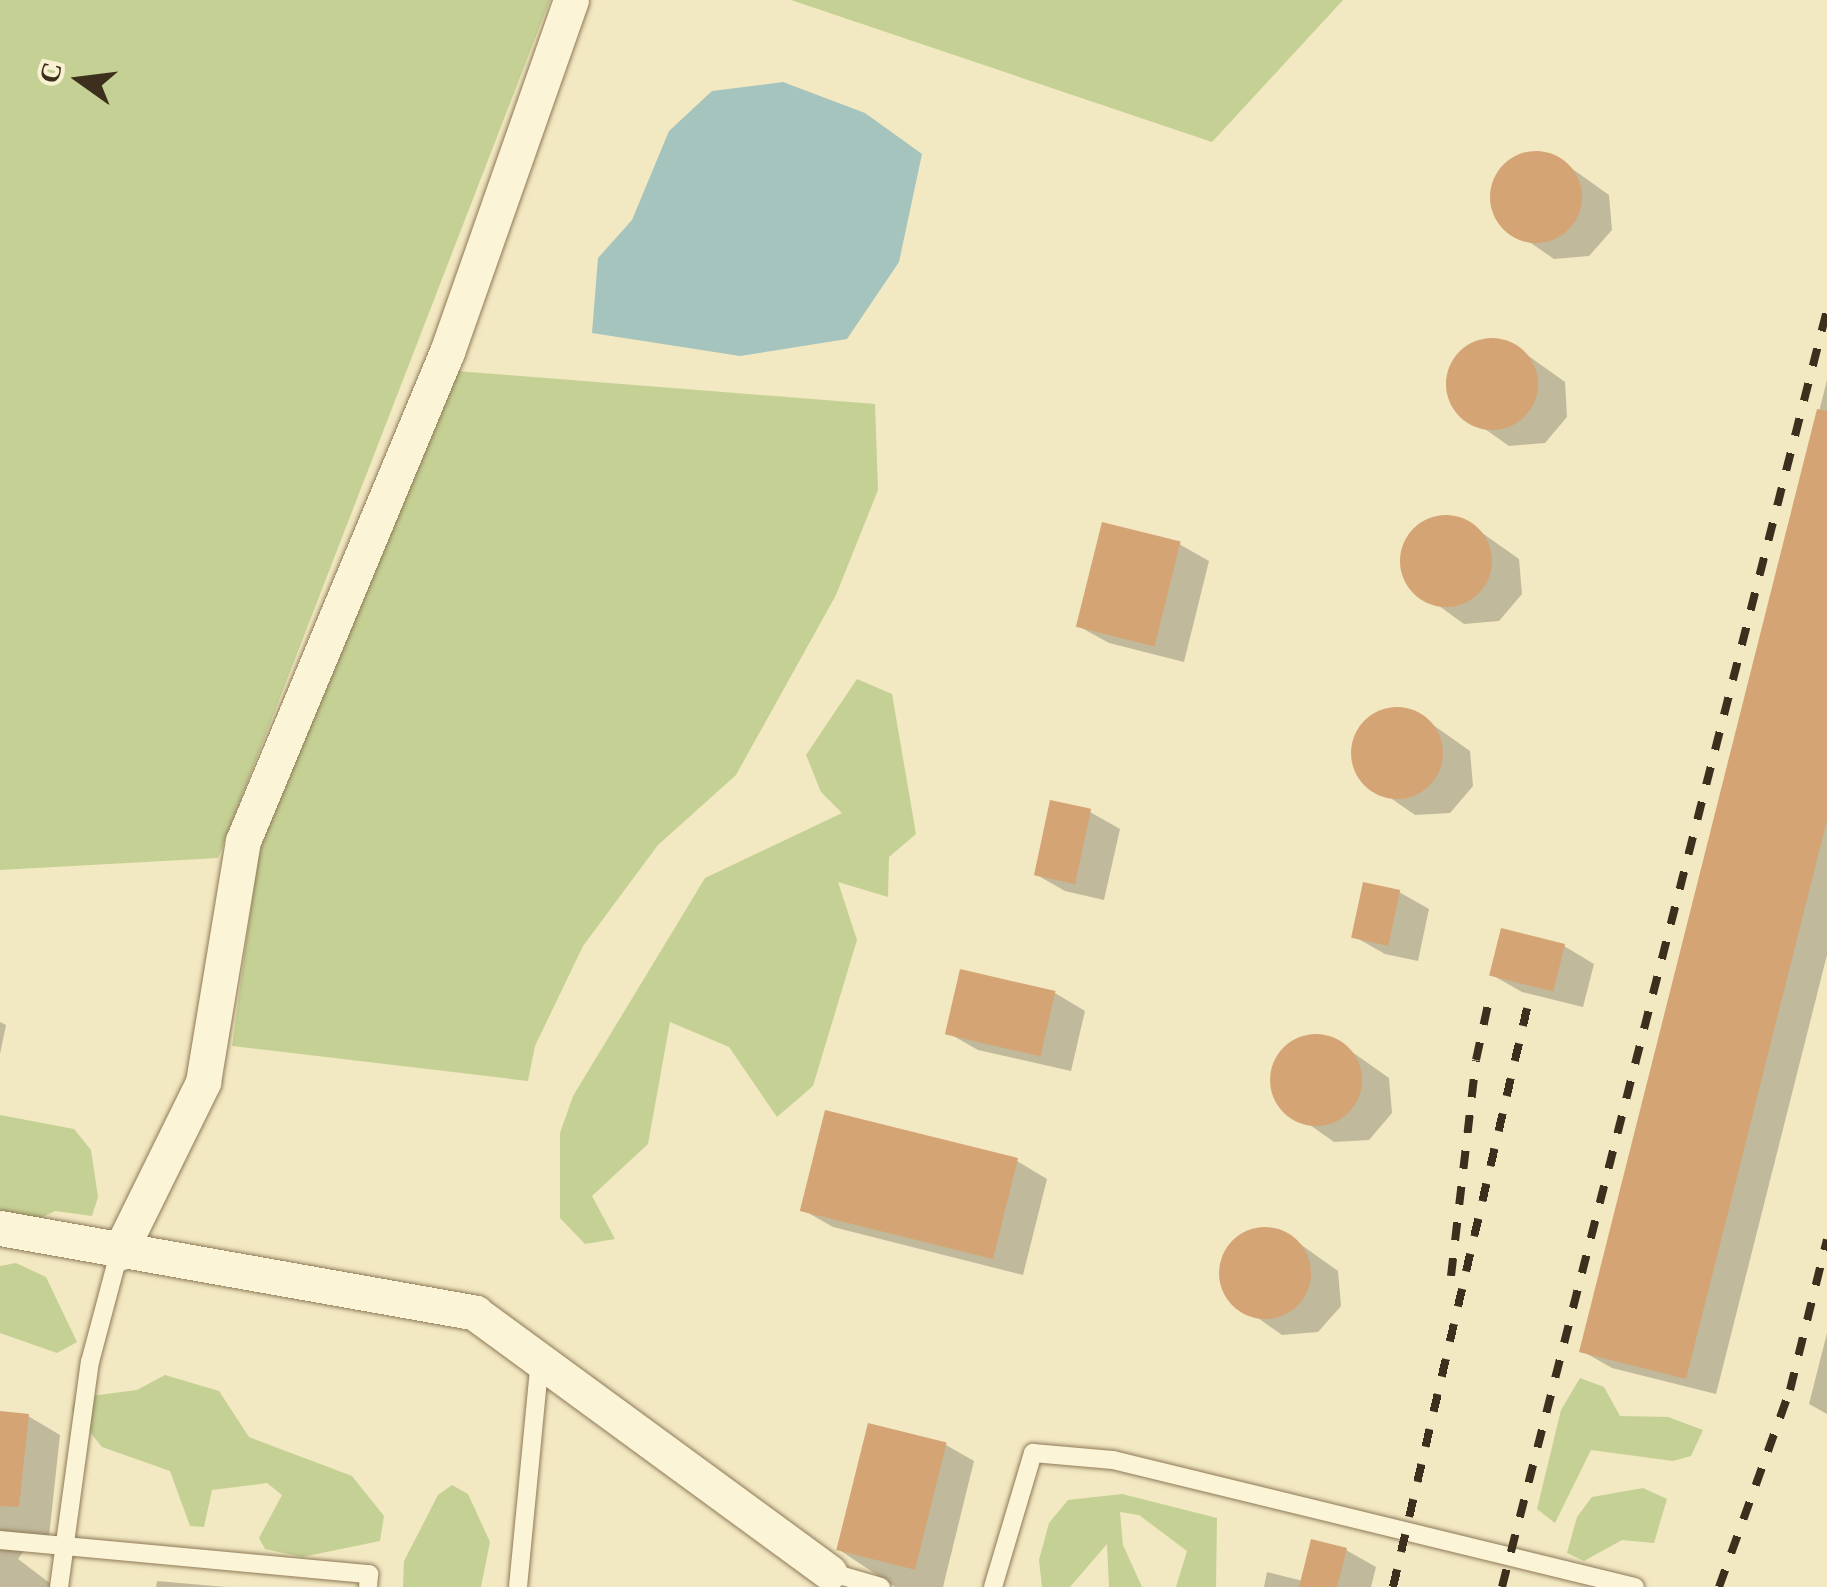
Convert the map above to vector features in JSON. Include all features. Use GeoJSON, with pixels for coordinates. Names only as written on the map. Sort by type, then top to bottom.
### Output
{"type":"FeatureCollection","features":[{"type":"Feature","properties":{"kind":"street"},"geometry":{"type":"LineString","coordinates":[[119,1253],[202,1082],[244,841],[447,352],[571,0]]}},
{"type":"Feature","properties":{"kind":"street"},"geometry":{"type":"LineString","coordinates":[[0,1228],[119,1253],[476,1312],[829,1572]]}},
{"type":"Feature","properties":{"kind":"lane"},"geometry":{"type":"LineString","coordinates":[[59,1587],[90,1362],[119,1253]]}},
{"type":"Feature","properties":{"kind":"lane"},"geometry":{"type":"LineString","coordinates":[[518,1587],[540,1360]]}},
{"type":"Feature","properties":{"kind":"lane"},"geometry":{"type":"LineString","coordinates":[[993,1587],[1033,1452],[1113,1460],[1634,1587]]}},
{"type":"Feature","properties":{"kind":"lane"},"geometry":{"type":"LineString","coordinates":[[0,1540],[369,1574],[368,1587]]}},
{"type":"Feature","properties":{"kind":"lane"},"geometry":{"type":"LineString","coordinates":[[829,1572],[881,1587]]}},
{"type":"Feature","properties":{"kind":"green space"},"geometry":{"type":"Polygon","coordinates":[[[0,0],[550,0],[218,858],[0,870],[0,0]]]}},
{"type":"Feature","properties":{"kind":"green space"},"geometry":{"type":"Polygon","coordinates":[[[791,0],[1343,0],[1212,142],[791,0]]]}},
{"type":"Feature","properties":{"kind":"green space"},"geometry":{"type":"Polygon","coordinates":[[[445,370],[875,404],[878,490],[836,595],[736,775],[658,845],[583,946],[535,1046],[528,1081],[232,1046],[262,827],[445,370]]]}},
{"type":"Feature","properties":{"kind":"green space"},"geometry":{"type":"Polygon","coordinates":[[[857,679],[892,694],[916,834],[889,857],[888,897],[838,882],[857,940],[813,1086],[777,1117],[729,1047],[670,1022],[648,1144],[592,1196],[615,1239],[585,1244],[560,1218],[560,1133],[573,1096],[705,878],[842,813],[821,792],[806,755],[857,679]]]}},
{"type":"Feature","properties":{"kind":"green space"},"geometry":{"type":"Polygon","coordinates":[[[0,1115],[74,1129],[91,1150],[98,1197],[92,1216],[55,1211],[31,1223],[0,1213],[0,1115]]]}},
{"type":"Feature","properties":{"kind":"green space"},"geometry":{"type":"Polygon","coordinates":[[[16,1263],[46,1277],[77,1342],[57,1353],[0,1333],[0,1266],[16,1263]]]}},
{"type":"Feature","properties":{"kind":"green space"},"geometry":{"type":"Polygon","coordinates":[[[165,1375],[219,1391],[249,1437],[352,1476],[384,1516],[380,1541],[302,1557],[265,1549],[259,1538],[282,1495],[267,1483],[212,1490],[204,1527],[190,1526],[170,1471],[102,1447],[72,1410],[75,1398],[137,1390],[165,1375]]]}},
{"type":"Feature","properties":{"kind":"green space"},"geometry":{"type":"Polygon","coordinates":[[[1580,1378],[1604,1387],[1620,1416],[1668,1417],[1703,1430],[1691,1456],[1673,1461],[1591,1450],[1555,1523],[1537,1509],[1561,1410],[1580,1378]]]}},
{"type":"Feature","properties":{"kind":"green space"},"geometry":{"type":"Polygon","coordinates":[[[452,1485],[468,1494],[490,1542],[481,1587],[403,1587],[404,1561],[438,1495],[452,1485]]]}},
{"type":"Feature","properties":{"kind":"green space"},"geometry":{"type":"Polygon","coordinates":[[[1643,1488],[1667,1499],[1654,1543],[1622,1540],[1584,1561],[1567,1553],[1577,1517],[1592,1497],[1643,1488]]]}},
{"type":"Feature","properties":{"kind":"green space"},"geometry":{"type":"Polygon","coordinates":[[[1122,1494],[1217,1518],[1216,1587],[1176,1587],[1187,1551],[1139,1515],[1120,1512],[1123,1545],[1142,1587],[1109,1587],[1107,1544],[1070,1587],[1042,1587],[1039,1560],[1049,1523],[1068,1500],[1122,1494]]]}},
{"type":"Feature","properties":{"kind":"water"},"geometry":{"type":"Polygon","coordinates":[[[783,82],[865,113],[922,154],[899,262],[847,339],[740,356],[592,333],[598,258],[632,220],[669,131],[712,91],[783,82]]]}},
{"type":"Feature","properties":{"kind":"building"},"geometry":{"type":"Polygon","coordinates":[[[1536,151],[1569,164],[1582,197],[1569,230],[1536,243],[1503,230],[1490,197],[1503,164],[1536,151]]]}},
{"type":"Feature","properties":{"kind":"building"},"geometry":{"type":"Polygon","coordinates":[[[1492,338],[1518,346],[1530,358],[1538,384],[1530,410],[1518,422],[1492,430],[1466,422],[1454,410],[1446,384],[1454,358],[1466,346],[1492,338]]]}},
{"type":"Feature","properties":{"kind":"building"},"geometry":{"type":"Polygon","coordinates":[[[1817,409],[1827,411],[1827,820],[1686,1379],[1579,1352],[1817,409]]]}},
{"type":"Feature","properties":{"kind":"building"},"geometry":{"type":"Polygon","coordinates":[[[1446,515],[1479,528],[1492,561],[1479,594],[1446,607],[1413,594],[1400,561],[1413,528],[1446,515]]]}},
{"type":"Feature","properties":{"kind":"building"},"geometry":{"type":"Polygon","coordinates":[[[1102,522],[1181,542],[1154,646],[1076,627],[1102,522]]]}},
{"type":"Feature","properties":{"kind":"building"},"geometry":{"type":"Polygon","coordinates":[[[1397,707],[1430,720],[1443,753],[1430,786],[1397,799],[1364,786],[1351,753],[1364,720],[1397,707]]]}},
{"type":"Feature","properties":{"kind":"building"},"geometry":{"type":"Polygon","coordinates":[[[1050,800],[1091,809],[1075,884],[1034,875],[1050,800]]]}},
{"type":"Feature","properties":{"kind":"building"},"geometry":{"type":"Polygon","coordinates":[[[1363,882],[1400,890],[1388,946],[1351,938],[1363,882]]]}},
{"type":"Feature","properties":{"kind":"building"},"geometry":{"type":"Polygon","coordinates":[[[1501,928],[1565,944],[1553,992],[1489,976],[1501,928]]]}},
{"type":"Feature","properties":{"kind":"building"},"geometry":{"type":"Polygon","coordinates":[[[960,969],[1055,991],[1040,1056],[945,1034],[960,969]]]}},
{"type":"Feature","properties":{"kind":"building"},"geometry":{"type":"Polygon","coordinates":[[[1316,1034],[1342,1042],[1354,1054],[1362,1080],[1354,1106],[1342,1118],[1316,1126],[1290,1118],[1278,1106],[1270,1080],[1278,1054],[1290,1042],[1316,1034]]]}},
{"type":"Feature","properties":{"kind":"building"},"geometry":{"type":"Polygon","coordinates":[[[825,1110],[1018,1158],[993,1259],[800,1211],[825,1110]]]}},
{"type":"Feature","properties":{"kind":"building"},"geometry":{"type":"Polygon","coordinates":[[[1265,1227],[1291,1235],[1303,1247],[1311,1273],[1303,1299],[1291,1311],[1265,1319],[1239,1311],[1227,1299],[1219,1273],[1227,1247],[1239,1235],[1265,1227]]]}},
{"type":"Feature","properties":{"kind":"building"},"geometry":{"type":"Polygon","coordinates":[[[0,1411],[29,1414],[19,1507],[0,1506],[0,1411]]]}},
{"type":"Feature","properties":{"kind":"building"},"geometry":{"type":"Polygon","coordinates":[[[868,1423],[947,1443],[915,1570],[836,1550],[868,1423]]]}},
{"type":"Feature","properties":{"kind":"building"},"geometry":{"type":"Polygon","coordinates":[[[1311,1539],[1347,1548],[1337,1587],[1299,1587],[1311,1539]]]}},
{"type":"Feature","properties":{"kind":"railway"},"geometry":{"type":"LineString","coordinates":[[1502,1587],[1827,310]]}},
{"type":"Feature","properties":{"kind":"railway"},"geometry":{"type":"LineString","coordinates":[[1451,1276],[1476,1060],[1490,995]]}},
{"type":"Feature","properties":{"kind":"railway"},"geometry":{"type":"LineString","coordinates":[[1393,1587],[1529,1000]]}},
{"type":"Feature","properties":{"kind":"railway"},"geometry":{"type":"LineString","coordinates":[[1719,1587],[1790,1390],[1827,1239]]}}]}
